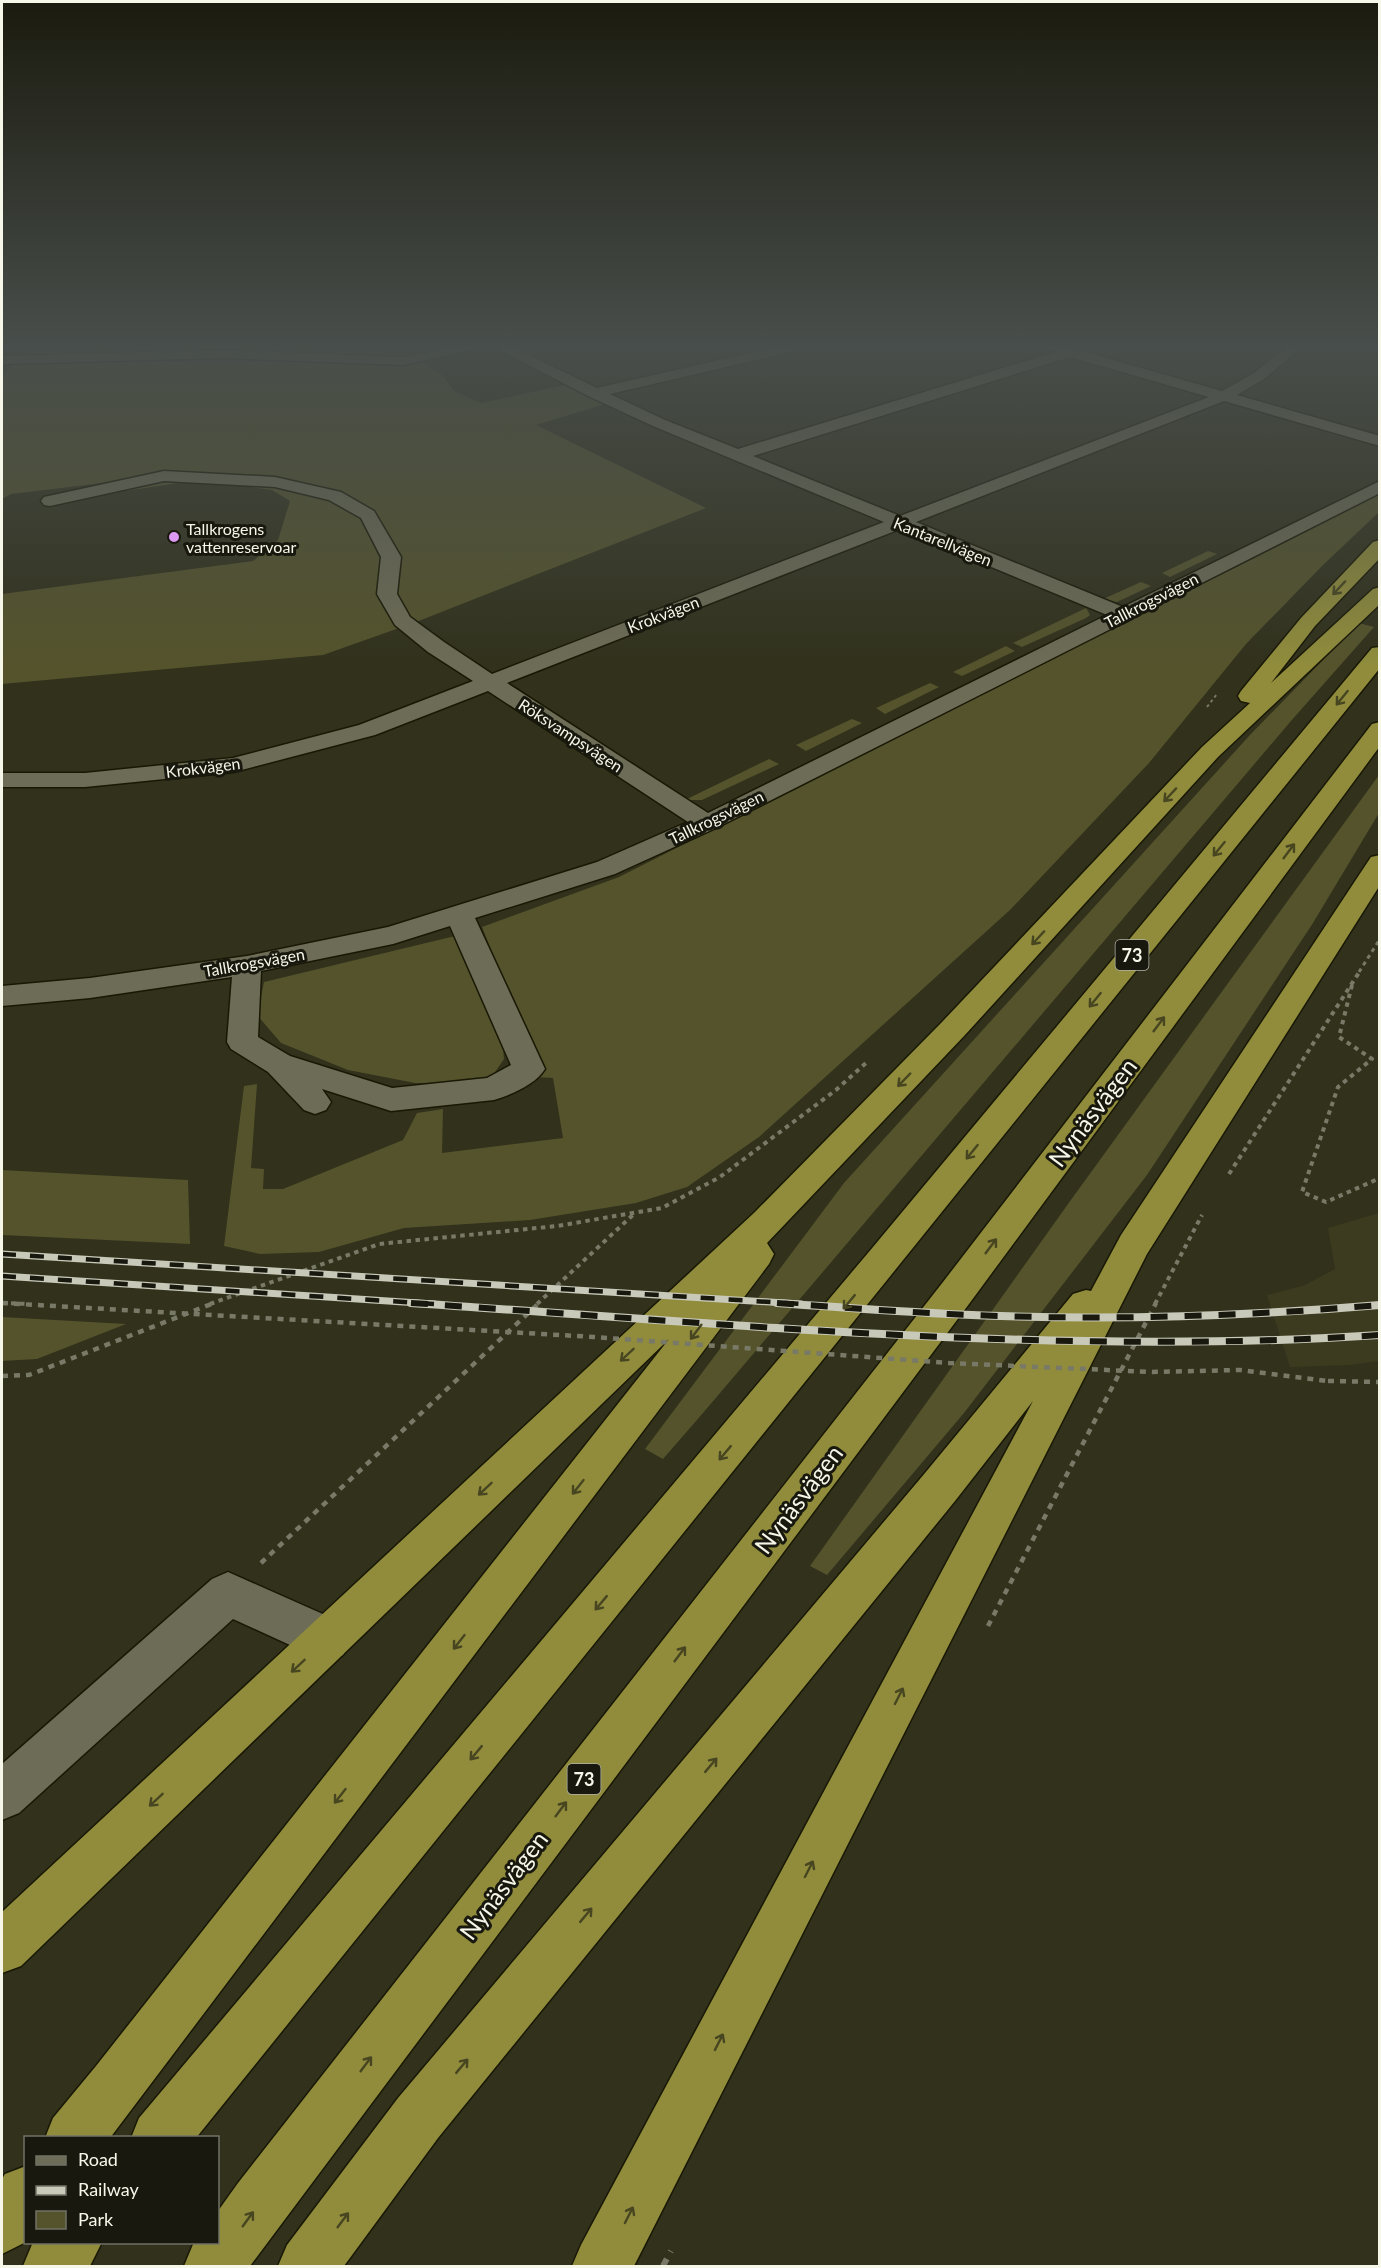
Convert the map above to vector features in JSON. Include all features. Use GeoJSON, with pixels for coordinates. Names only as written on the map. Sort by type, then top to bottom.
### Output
{"type":"FeatureCollection","features":[{"type":"Feature","properties":{"kind":"highway"},"geometry":{"type":"LineString","coordinates":[[1210,752],[1261,679],[1308,622],[1380,546]]}},
{"type":"Feature","properties":{"kind":"highway"},"geometry":{"type":"LineString","coordinates":[[2,1947],[767,1222],[954,1028],[1210,752],[1380,593]]}},
{"type":"Feature","properties":{"kind":"highway","name":"73"},"geometry":{"type":"LineString","coordinates":[[161,2136],[886,1257],[1380,653]]}},
{"type":"Feature","properties":{"kind":"highway","name":"Nynäsvägen"},"geometry":{"type":"LineString","coordinates":[[214,2266],[948,1303],[1380,729]]}},
{"type":"Feature","properties":{"kind":"highway"},"geometry":{"type":"LineString","coordinates":[[602,2266],[1134,1245],[1376,872]]}},
{"type":"Feature","properties":{"kind":"highway"},"geometry":{"type":"LineString","coordinates":[[75,2136],[116,2086],[451,1652],[834,1152]]}},
{"type":"Feature","properties":{"kind":"highway"},"geometry":{"type":"LineString","coordinates":[[308,2266],[418,2118],[940,1487],[1134,1245]]}},
{"type":"Feature","properties":{"kind":"highway"},"geometry":{"type":"LineString","coordinates":[[2,2224],[24,2197]]}},
{"type":"Feature","properties":{"kind":"highway"},"geometry":{"type":"LineString","coordinates":[[52,2266],[70,2244]]}},
{"type":"Feature","properties":{"kind":"street","name":"Kantarellvägen"},"geometry":{"type":"LineString","coordinates":[[732,453],[1123,614]]}},
{"type":"Feature","properties":{"kind":"street"},"geometry":{"type":"LineString","coordinates":[[737,455],[744,453]]}},
{"type":"Feature","properties":{"kind":"street","name":"Krokvägen"},"geometry":{"type":"LineString","coordinates":[[2,780],[85,780],[234,765],[367,730],[1078,453]]}},
{"type":"Feature","properties":{"kind":"street","name":"Röksvampsvägen"},"geometry":{"type":"LineString","coordinates":[[50,501],[164,476],[275,482],[335,496],[368,515],[390,557],[387,594],[402,621],[436,647],[707,823]]}},
{"type":"Feature","properties":{"kind":"street","name":"Tallkrogsvägen"},"geometry":{"type":"LineString","coordinates":[[2,996],[90,988],[247,965],[393,935],[606,868],[707,823],[1380,486]]}},
{"type":"Feature","properties":{"kind":"street"},"geometry":{"type":"LineString","coordinates":[[247,965],[242,1042],[279,1064],[391,1100],[494,1089],[529,1069],[459,915]]}},
{"type":"Feature","properties":{"kind":"street"},"geometry":{"type":"LineString","coordinates":[[279,1064],[315,1102]]}},
{"type":"Feature","properties":{"kind":"street"},"geometry":{"type":"LineString","coordinates":[[2,1796],[228,1594],[327,1639]]}},
{"type":"Feature","properties":{"kind":"path"},"geometry":{"type":"LineString","coordinates":[[1205,709],[1220,691]]}},
{"type":"Feature","properties":{"kind":"path"},"geometry":{"type":"LineString","coordinates":[[1226,1177],[1291,1080],[1380,939]]}},
{"type":"Feature","properties":{"kind":"path"},"geometry":{"type":"LineString","coordinates":[[1353,981],[1339,1037],[1372,1059],[1338,1087],[1302,1192],[1326,1203],[1380,1178]]}},
{"type":"Feature","properties":{"kind":"path"},"geometry":{"type":"LineString","coordinates":[[2,1376],[29,1376],[192,1311],[379,1244],[557,1226],[662,1208],[720,1178],[836,1090],[870,1059]]}},
{"type":"Feature","properties":{"kind":"path"},"geometry":{"type":"LineString","coordinates":[[984,1632],[1207,1206]]}},
{"type":"Feature","properties":{"kind":"path"},"geometry":{"type":"LineString","coordinates":[[228,1594],[635,1213]]}},
{"type":"Feature","properties":{"kind":"path"},"geometry":{"type":"LineString","coordinates":[[2,1303],[594,1337],[950,1363],[1152,1372],[1240,1370],[1328,1381],[1380,1382]]}},
{"type":"Feature","properties":{"kind":"path"},"geometry":{"type":"LineString","coordinates":[[663,2266],[674,2245]]}},
{"type":"Feature","properties":{"kind":"shaded area"},"geometry":{"type":"Polygon","coordinates":[[[1379,1213],[1379,1361],[1349,1365],[1290,1367],[1267,1295],[1305,1285],[1335,1269],[1328,1228],[1379,1213]]]}},
{"type":"Feature","properties":{"kind":"green space"},"geometry":{"type":"Polygon","coordinates":[[[2,453],[593,453],[706,508],[416,622],[323,655],[2,684],[2,594],[253,561],[278,540],[290,501],[272,490],[199,480],[125,491],[111,482],[11,494],[2,499],[2,453]]]}},
{"type":"Feature","properties":{"kind":"green space"},"geometry":{"type":"Polygon","coordinates":[[[1379,493],[1379,512],[1323,565],[1246,644],[1149,763],[1010,910],[759,1137],[687,1187],[636,1203],[530,1220],[404,1228],[319,1252],[260,1254],[224,1246],[244,1086],[257,1084],[251,1168],[264,1169],[263,1189],[283,1189],[403,1140],[417,1113],[443,1109],[442,1153],[563,1138],[553,1078],[536,1077],[536,1064],[482,927],[619,877],[1379,493]]]}},
{"type":"Feature","properties":{"kind":"green space"},"geometry":{"type":"Polygon","coordinates":[[[1208,551],[1217,554],[1170,577],[1162,573],[1208,551]]]}},
{"type":"Feature","properties":{"kind":"green space"},"geometry":{"type":"Polygon","coordinates":[[[1141,582],[1151,586],[1117,602],[1101,600],[1141,582]]]}},
{"type":"Feature","properties":{"kind":"green space"},"geometry":{"type":"Polygon","coordinates":[[[1086,608],[1090,615],[1086,618],[1022,647],[1013,643],[1086,608]]]}},
{"type":"Feature","properties":{"kind":"green space"},"geometry":{"type":"Polygon","coordinates":[[[1359,623],[1374,627],[1291,721],[703,1413],[663,1459],[645,1449],[844,1183],[1249,736],[1359,623]]]}},
{"type":"Feature","properties":{"kind":"green space"},"geometry":{"type":"Polygon","coordinates":[[[1006,646],[1015,651],[962,676],[953,672],[1006,646]]]}},
{"type":"Feature","properties":{"kind":"green space"},"geometry":{"type":"Polygon","coordinates":[[[930,683],[939,687],[885,714],[876,708],[930,683]]]}},
{"type":"Feature","properties":{"kind":"green space"},"geometry":{"type":"Polygon","coordinates":[[[852,719],[862,723],[806,751],[796,745],[852,719]]]}},
{"type":"Feature","properties":{"kind":"green space"},"geometry":{"type":"Polygon","coordinates":[[[769,759],[779,764],[702,800],[685,800],[769,759]]]}},
{"type":"Feature","properties":{"kind":"green space"},"geometry":{"type":"Polygon","coordinates":[[[1379,775],[1379,813],[1313,923],[1147,1175],[964,1413],[827,1575],[810,1566],[1073,1197],[1379,775]]]}},
{"type":"Feature","properties":{"kind":"green space"},"geometry":{"type":"Polygon","coordinates":[[[455,936],[501,1026],[504,1059],[493,1075],[459,1084],[415,1083],[348,1070],[281,1043],[257,1015],[264,982],[455,936]]]}},
{"type":"Feature","properties":{"kind":"green space"},"geometry":{"type":"Polygon","coordinates":[[[2,1170],[188,1180],[190,1244],[2,1235],[2,1170]]]}},
{"type":"Feature","properties":{"kind":"green space"},"geometry":{"type":"Polygon","coordinates":[[[2,1317],[126,1324],[37,1359],[2,1361],[2,1317]]]}},
{"type":"Feature","properties":{"kind":"railway"},"geometry":{"type":"LineString","coordinates":[[2,1254],[801,1304]]}},
{"type":"Feature","properties":{"kind":"railway"},"geometry":{"type":"LineString","coordinates":[[2,1276],[434,1304]]}},
{"type":"Feature","properties":{"kind":"railway"},"geometry":{"type":"LineString","coordinates":[[411,1303],[774,1328],[1016,1340],[1259,1341],[1380,1335]]}},
{"type":"Feature","properties":{"kind":"railway"},"geometry":{"type":"LineString","coordinates":[[777,1303],[949,1314],[1057,1317],[1218,1315],[1380,1305]]}},
{"type":"Feature","properties":{"kind":"place","name":"Tallkrogens vattenreservoar"},"geometry":{"type":"Point","coordinates":[174,537]}}]}
